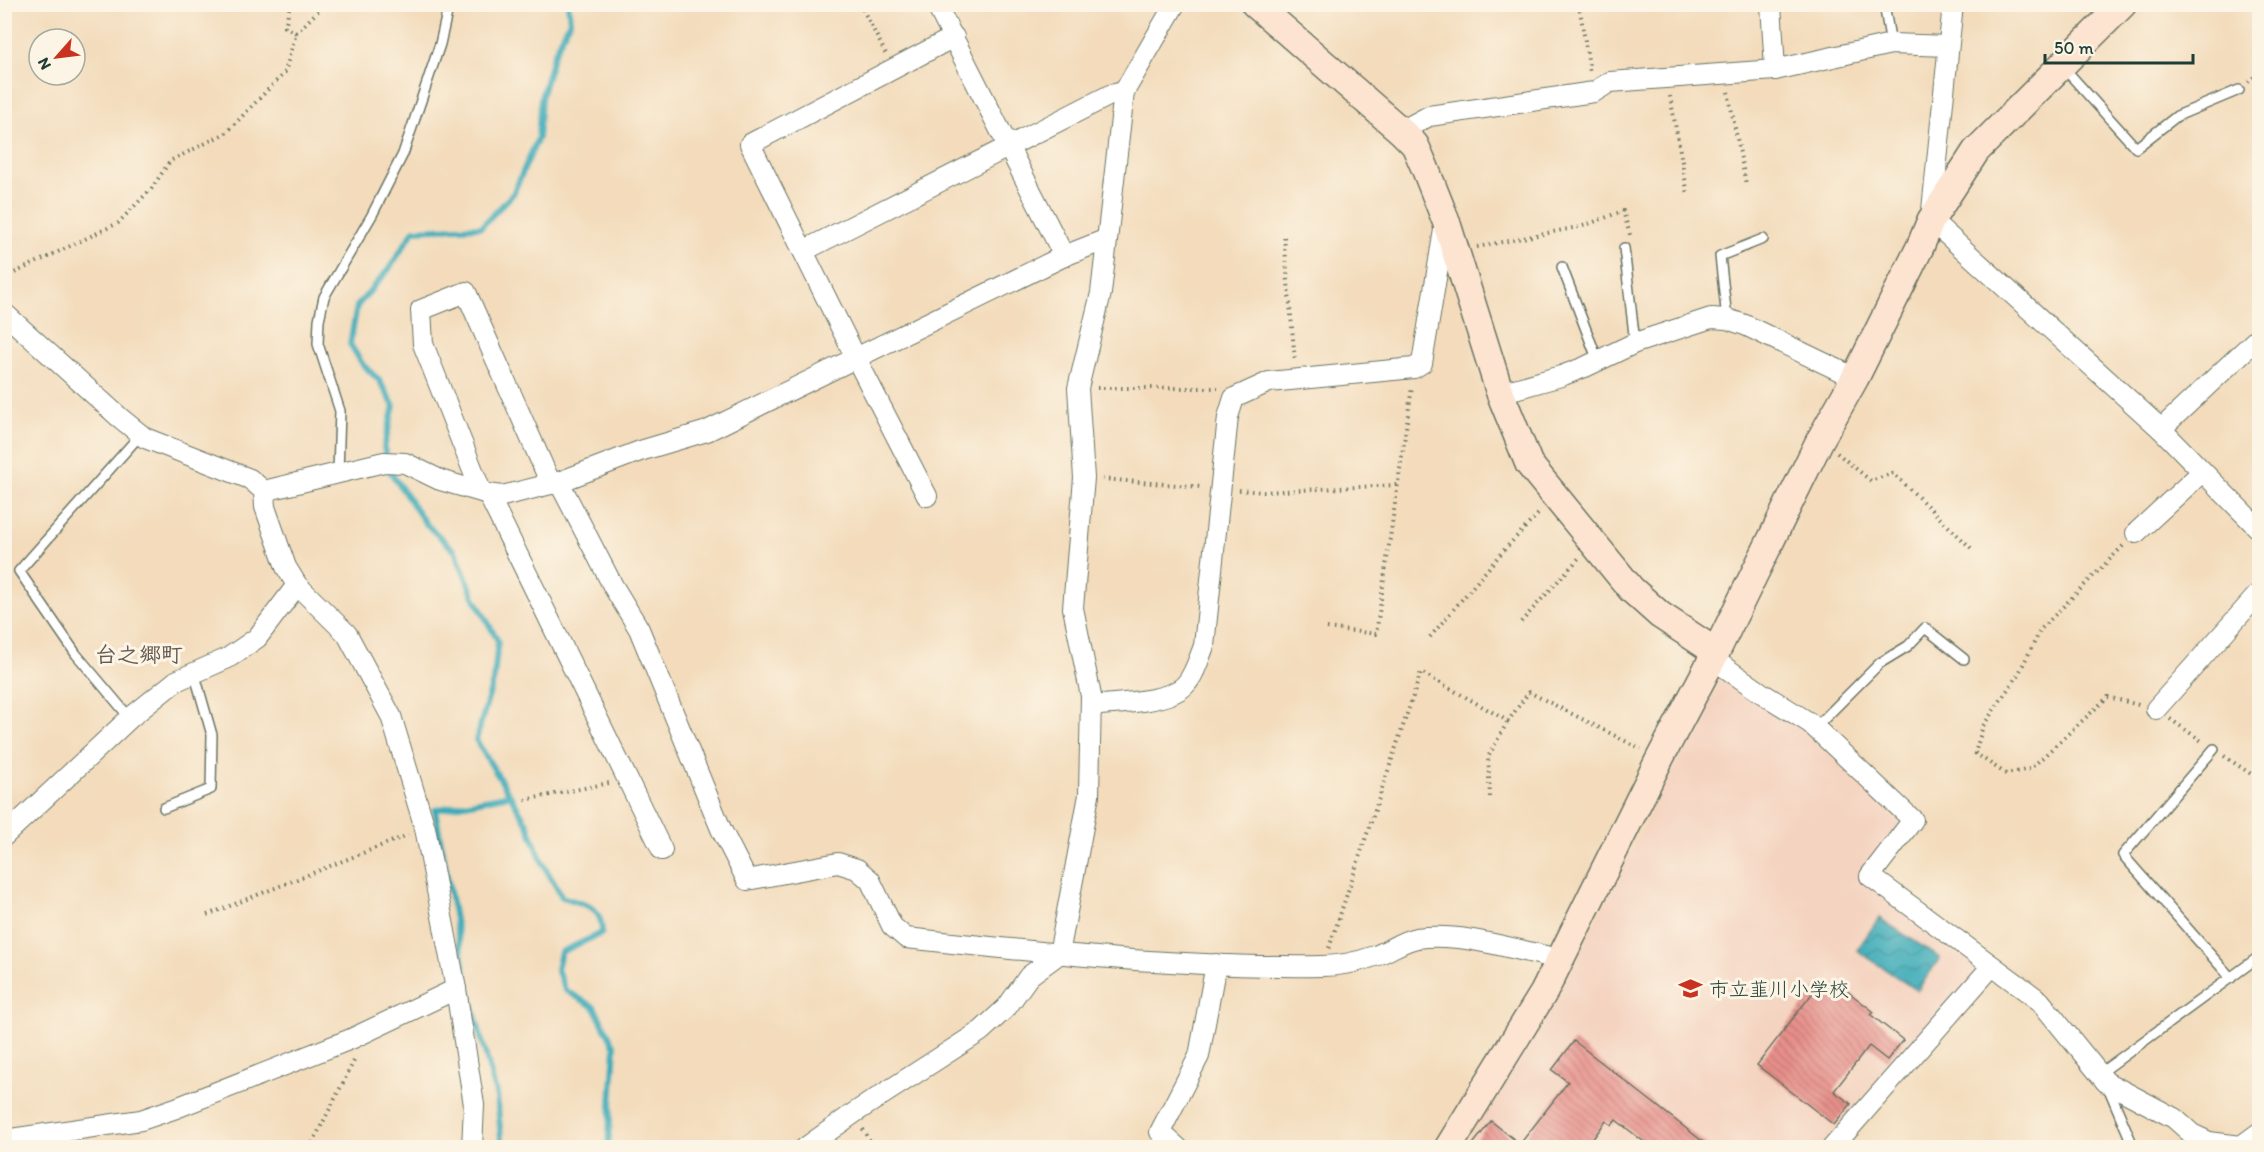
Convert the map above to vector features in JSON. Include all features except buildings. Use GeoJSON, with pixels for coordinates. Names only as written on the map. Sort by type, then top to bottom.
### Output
{"type":"FeatureCollection","features":[{"type":"Feature","properties":{"kind":"street"},"geometry":{"type":"LineString","coordinates":[[936,4],[1064,256]]}},
{"type":"Feature","properties":{"kind":"street"},"geometry":{"type":"LineString","coordinates":[[805,1148],[854,1113],[981,1031],[1007,1006],[1029,976],[1059,954],[1089,795],[1091,696],[1073,608],[1084,478],[1078,388],[1101,293],[1124,92],[1175,4]]}},
{"type":"Feature","properties":{"kind":"street"},"geometry":{"type":"LineString","coordinates":[[1255,4],[1401,130],[1415,145],[1446,221],[1500,393],[1529,464],[1649,606],[1760,692],[1815,728],[1913,820],[1870,876],[2040,1001],[2103,1078],[2174,1118],[2192,1134],[2209,1142],[2241,1146],[2259,1132]]}},
{"type":"Feature","properties":{"kind":"street"},"geometry":{"type":"LineString","coordinates":[[1771,4],[1775,70]]}},
{"type":"Feature","properties":{"kind":"street"},"geometry":{"type":"LineString","coordinates":[[1931,220],[1953,4]]}},
{"type":"Feature","properties":{"kind":"street"},"geometry":{"type":"LineString","coordinates":[[1448,1148],[1544,992],[1820,440],[1855,378],[1931,220],[1976,151],[2124,4]]}},
{"type":"Feature","properties":{"kind":"street"},"geometry":{"type":"LineString","coordinates":[[927,496],[750,144],[954,37]]}},
{"type":"Feature","properties":{"kind":"street"},"geometry":{"type":"LineString","coordinates":[[1401,130],[1429,116],[1594,92],[1610,82],[1775,70],[1891,44],[1948,46]]}},
{"type":"Feature","properties":{"kind":"street"},"geometry":{"type":"LineString","coordinates":[[803,250],[1110,95],[1124,92]]}},
{"type":"Feature","properties":{"kind":"street"},"geometry":{"type":"LineString","coordinates":[[1931,220],[2161,429],[2259,530]]}},
{"type":"Feature","properties":{"kind":"street"},"geometry":{"type":"LineString","coordinates":[[1091,706],[1154,698],[1171,694],[1186,685],[1204,646],[1228,417],[1234,398],[1269,382],[1414,368],[1422,363],[1446,221]]}},
{"type":"Feature","properties":{"kind":"street"},"geometry":{"type":"LineString","coordinates":[[264,490],[384,462],[405,464],[440,480],[502,496],[555,483],[640,451],[707,431],[1064,256],[1107,239]]}},
{"type":"Feature","properties":{"kind":"street"},"geometry":{"type":"LineString","coordinates":[[662,850],[484,493],[423,344],[421,310],[466,292],[555,483],[639,629],[721,829],[747,880],[838,863],[857,869],[870,880],[891,926],[906,938],[1059,954],[1216,964],[1323,966],[1342,965],[1375,956],[1415,938],[1460,938],[1560,959]]}},
{"type":"Feature","properties":{"kind":"street"},"geometry":{"type":"LineString","coordinates":[[4,313],[119,417],[141,434],[250,479],[264,490],[265,507],[286,567],[297,585],[347,634],[391,716],[425,828],[456,989],[474,1105],[472,1148]]}},
{"type":"Feature","properties":{"kind":"street"},"geometry":{"type":"LineString","coordinates":[[1500,393],[1561,376],[1635,343],[1711,318],[1726,319],[1745,325],[1855,378]]}},
{"type":"Feature","properties":{"kind":"street"},"geometry":{"type":"LineString","coordinates":[[2161,429],[2259,336]]}},
{"type":"Feature","properties":{"kind":"street"},"geometry":{"type":"LineString","coordinates":[[2136,533],[2202,472]]}},
{"type":"Feature","properties":{"kind":"street"},"geometry":{"type":"LineString","coordinates":[[4,836],[130,718],[176,681],[228,658],[257,638],[297,585]]}},
{"type":"Feature","properties":{"kind":"street"},"geometry":{"type":"LineString","coordinates":[[2156,709],[2259,591]]}},
{"type":"Feature","properties":{"kind":"street"},"geometry":{"type":"LineString","coordinates":[[1178,1148],[1160,1132],[1199,1056],[1216,964]]}},
{"type":"Feature","properties":{"kind":"street"},"geometry":{"type":"LineString","coordinates":[[1832,1148],[1992,966]]}},
{"type":"Feature","properties":{"kind":"street"},"geometry":{"type":"LineString","coordinates":[[4,1140],[141,1120],[358,1036],[456,989]]}},
{"type":"Feature","properties":{"kind":"lane"},"geometry":{"type":"LineString","coordinates":[[339,472],[340,411],[318,344],[319,320],[324,297],[372,214],[403,154],[440,44],[449,4]]}},
{"type":"Feature","properties":{"kind":"lane"},"geometry":{"type":"LineString","coordinates":[[1884,4],[1891,44]]}},
{"type":"Feature","properties":{"kind":"lane"},"geometry":{"type":"LineString","coordinates":[[2062,66],[2136,148],[2177,116],[2239,90]]}},
{"type":"Feature","properties":{"kind":"lane"},"geometry":{"type":"LineString","coordinates":[[1726,319],[1720,256],[1763,239]]}},
{"type":"Feature","properties":{"kind":"lane"},"geometry":{"type":"LineString","coordinates":[[1624,248],[1635,343]]}},
{"type":"Feature","properties":{"kind":"lane"},"geometry":{"type":"LineString","coordinates":[[1562,267],[1598,361]]}},
{"type":"Feature","properties":{"kind":"lane"},"geometry":{"type":"LineString","coordinates":[[130,718],[76,654],[19,571],[141,434]]}},
{"type":"Feature","properties":{"kind":"lane"},"geometry":{"type":"LineString","coordinates":[[1815,728],[1880,663],[1908,646],[1925,628],[1964,659]]}},
{"type":"Feature","properties":{"kind":"lane"},"geometry":{"type":"LineString","coordinates":[[164,808],[211,789],[212,735],[194,672]]}},
{"type":"Feature","properties":{"kind":"lane"},"geometry":{"type":"LineString","coordinates":[[2214,749],[2122,855],[2231,978]]}},
{"type":"Feature","properties":{"kind":"lane"},"geometry":{"type":"LineString","coordinates":[[2134,1148],[2103,1078],[2259,956]]}},
{"type":"Feature","properties":{"kind":"path"},"geometry":{"type":"LineString","coordinates":[[290,4],[285,27],[296,33]]}},
{"type":"Feature","properties":{"kind":"path"},"geometry":{"type":"LineString","coordinates":[[4,278],[118,223],[152,188],[170,161],[226,133],[285,72],[296,33],[325,4]]}},
{"type":"Feature","properties":{"kind":"path"},"geometry":{"type":"LineString","coordinates":[[860,4],[894,68]]}},
{"type":"Feature","properties":{"kind":"path"},"geometry":{"type":"LineString","coordinates":[[1579,4],[1594,92]]}},
{"type":"Feature","properties":{"kind":"path"},"geometry":{"type":"LineString","coordinates":[[1724,73],[1746,184]]}},
{"type":"Feature","properties":{"kind":"path"},"geometry":{"type":"LineString","coordinates":[[1666,78],[1688,195]]}},
{"type":"Feature","properties":{"kind":"path"},"geometry":{"type":"LineString","coordinates":[[1455,251],[1583,226],[1623,212],[1632,241]]}},
{"type":"Feature","properties":{"kind":"path"},"geometry":{"type":"LineString","coordinates":[[1284,237],[1297,380]]}},
{"type":"Feature","properties":{"kind":"path"},"geometry":{"type":"LineString","coordinates":[[1327,628],[1376,634],[1414,368]]}},
{"type":"Feature","properties":{"kind":"path"},"geometry":{"type":"LineString","coordinates":[[1078,388],[1220,388]]}},
{"type":"Feature","properties":{"kind":"path"},"geometry":{"type":"LineString","coordinates":[[1820,440],[1871,481],[1893,473],[1972,549]]}},
{"type":"Feature","properties":{"kind":"path"},"geometry":{"type":"LineString","coordinates":[[1430,637],[1504,550],[1555,496]]}},
{"type":"Feature","properties":{"kind":"path"},"geometry":{"type":"LineString","coordinates":[[2136,533],[2042,629],[2019,673],[1983,726],[1975,753],[2006,774],[2030,769],[2108,697],[2156,709],[2259,780]]}},
{"type":"Feature","properties":{"kind":"path"},"geometry":{"type":"LineString","coordinates":[[1521,622],[1593,542]]}},
{"type":"Feature","properties":{"kind":"path"},"geometry":{"type":"LineString","coordinates":[[1323,966],[1421,672],[1508,721]]}},
{"type":"Feature","properties":{"kind":"path"},"geometry":{"type":"LineString","coordinates":[[1490,798],[1488,757],[1508,721],[1529,692],[1660,758]]}},
{"type":"Feature","properties":{"kind":"path"},"geometry":{"type":"LineString","coordinates":[[525,800],[627,779]]}},
{"type":"Feature","properties":{"kind":"path"},"geometry":{"type":"LineString","coordinates":[[207,915],[425,828]]}},
{"type":"Feature","properties":{"kind":"path"},"geometry":{"type":"LineString","coordinates":[[310,1148],[356,1059],[358,1036]]}},
{"type":"Feature","properties":{"kind":"shaded area"},"geometry":{"type":"Polygon","coordinates":[[[1720,677],[1807,728],[1905,819],[1863,878],[1974,965],[1976,974],[1822,1147],[1464,1148],[1558,993],[1720,677]]]}},
{"type":"Feature","properties":{"kind":"water"},"geometry":{"type":"Polygon","coordinates":[[[1879,918],[1940,958],[1917,991],[1857,950],[1879,918]]]}},
{"type":"Feature","properties":{"kind":"waterway"},"geometry":{"type":"LineString","coordinates":[[568,4],[570,21],[554,54],[541,98],[538,138],[513,194],[481,227],[414,230],[389,269],[357,306],[350,344],[363,365],[379,380],[394,406],[384,447],[389,470],[426,524],[455,551],[474,597],[498,641],[494,678],[476,740],[527,823],[543,864],[562,897],[591,907],[599,916],[602,933],[561,952],[557,969],[565,990],[594,1007],[615,1047],[608,1148]]}},
{"type":"Feature","properties":{"kind":"waterway"},"geometry":{"type":"LineString","coordinates":[[502,1148],[497,1097],[467,985],[435,810],[510,795]]}},
{"type":"Feature","properties":{"kind":"place","name":"市立韮川小学校"},"geometry":{"type":"Point","coordinates":[1691,989]}},
{"type":"Feature","properties":{"kind":"district","name":"台之郷町"},"geometry":{"type":"Point","coordinates":[139,654]}}]}
